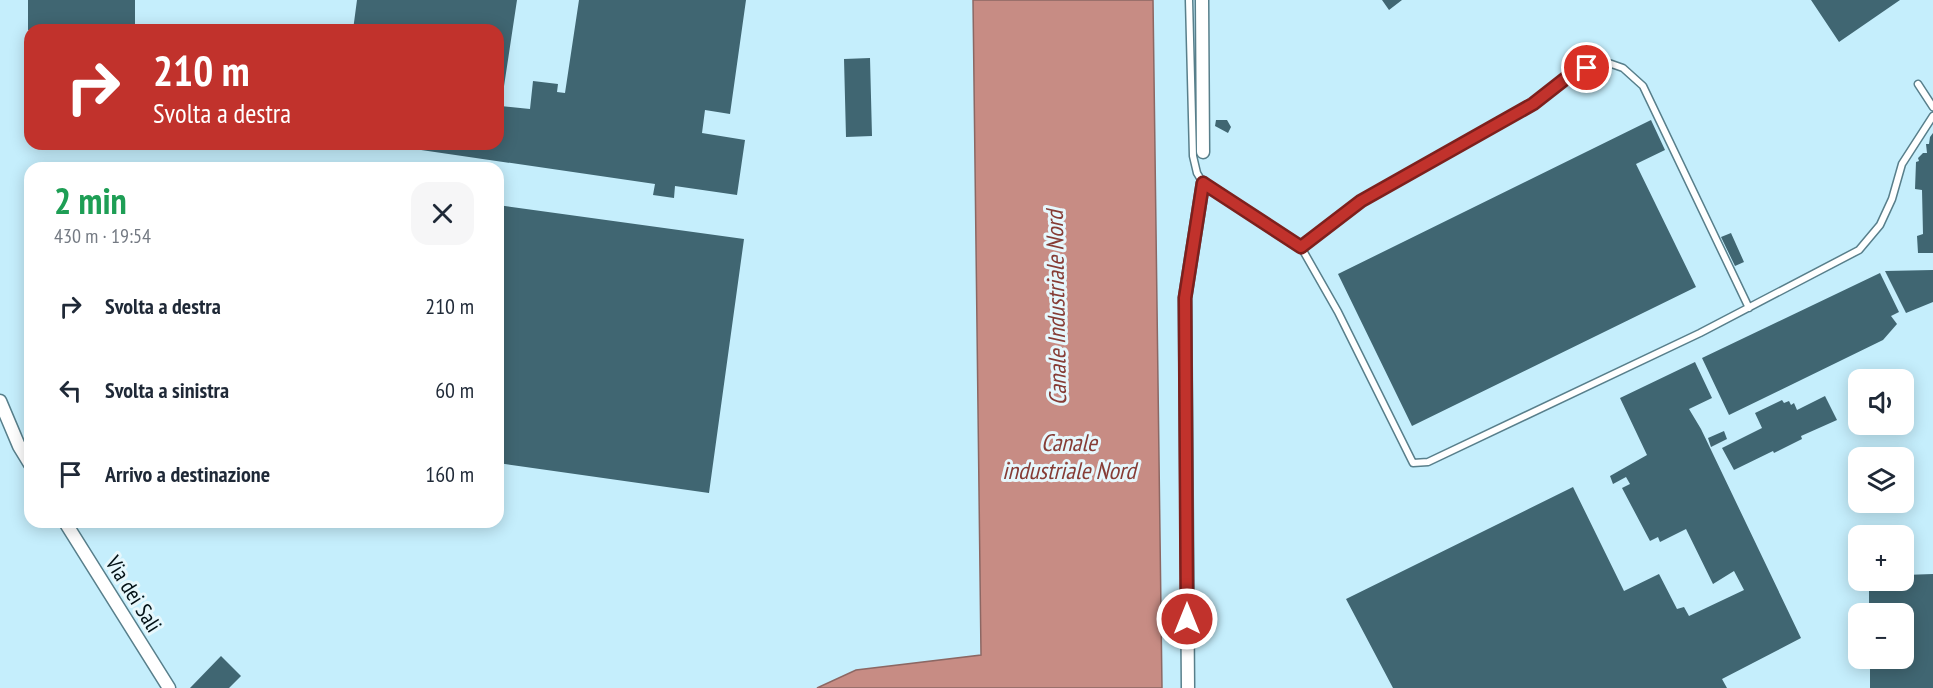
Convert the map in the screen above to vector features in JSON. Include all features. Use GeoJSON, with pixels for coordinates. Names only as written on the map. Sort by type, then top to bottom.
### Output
{"type":"FeatureCollection","features":[{"type":"Feature","properties":{"kind":"street"},"geometry":{"type":"LineString","coordinates":[[1203,0],[1203,152]]}},
{"type":"Feature","properties":{"kind":"street"},"geometry":{"type":"LineString","coordinates":[[1188,688],[1185,298],[1203,183]]}},
{"type":"Feature","properties":{"kind":"street"},"geometry":{"type":"LineString","coordinates":[[0,401],[24,453]]}},
{"type":"Feature","properties":{"kind":"street","name":"Via dei Sali"},"geometry":{"type":"LineString","coordinates":[[69,528],[169,688]]}},
{"type":"Feature","properties":{"kind":"lane"},"geometry":{"type":"LineString","coordinates":[[1189,0],[1192,156],[1197,173],[1203,183],[1301,247],[1338,312],[1413,463],[1428,462],[1460,449],[1749,308],[1859,250],[1880,225],[1892,199],[1902,164],[1933,116]]}},
{"type":"Feature","properties":{"kind":"lane"},"geometry":{"type":"LineString","coordinates":[[1301,247],[1361,201],[1533,104],[1570,75],[1603,61],[1623,68],[1643,86],[1749,308]]}},
{"type":"Feature","properties":{"kind":"lane"},"geometry":{"type":"LineString","coordinates":[[1918,84],[1933,107]]}},
{"type":"Feature","properties":{"kind":"shaded area"},"geometry":{"type":"Polygon","coordinates":[[[0,0],[973,0],[981,655],[856,670],[817,688],[0,688],[0,0]]]}},
{"type":"Feature","properties":{"kind":"shaded area"},"geometry":{"type":"Polygon","coordinates":[[[1153,0],[1933,0],[1933,688],[1162,688],[1153,0]]]}},
{"type":"Feature","properties":{"kind":"water","name":"Canale industriale Nord"},"geometry":{"type":"Polygon","coordinates":[[[973,0],[1153,0],[1162,688],[817,688],[856,670],[981,655],[973,0]]]}},
{"type":"Feature","properties":{"kind":"building"},"geometry":{"type":"Polygon","coordinates":[[[28,0],[135,0],[135,24],[28,24],[28,0]]]}},
{"type":"Feature","properties":{"kind":"building"},"geometry":{"type":"Polygon","coordinates":[[[357,0],[517,0],[504,86],[504,24],[354,24],[357,0]]]}},
{"type":"Feature","properties":{"kind":"building"},"geometry":{"type":"Polygon","coordinates":[[[579,0],[746,0],[730,114],[705,110],[702,133],[745,140],[737,195],[675,186],[674,198],[653,195],[655,184],[421,150],[504,150],[504,106],[530,109],[533,81],[558,84],[557,92],[565,93],[579,0]]]}},
{"type":"Feature","properties":{"kind":"building"},"geometry":{"type":"Polygon","coordinates":[[[1382,0],[1402,0],[1389,10],[1382,0]]]}},
{"type":"Feature","properties":{"kind":"building"},"geometry":{"type":"Polygon","coordinates":[[[1811,0],[1900,0],[1839,42],[1811,0]]]}},
{"type":"Feature","properties":{"kind":"building"},"geometry":{"type":"Polygon","coordinates":[[[870,58],[872,136],[846,137],[844,59],[870,58]]]}},
{"type":"Feature","properties":{"kind":"building"},"geometry":{"type":"Polygon","coordinates":[[[1216,120],[1227,120],[1231,127],[1228,133],[1215,126],[1216,120]]]}},
{"type":"Feature","properties":{"kind":"building"},"geometry":{"type":"Polygon","coordinates":[[[1651,120],[1665,150],[1636,164],[1696,287],[1412,426],[1338,274],[1651,120]]]}},
{"type":"Feature","properties":{"kind":"building"},"geometry":{"type":"Polygon","coordinates":[[[1933,133],[1933,253],[1918,253],[1917,236],[1923,234],[1922,190],[1915,189],[1916,162],[1923,153],[1927,153],[1926,144],[1929,144],[1933,133]]]}},
{"type":"Feature","properties":{"kind":"building"},"geometry":{"type":"Polygon","coordinates":[[[504,206],[744,239],[709,493],[504,464],[504,206]]]}},
{"type":"Feature","properties":{"kind":"building"},"geometry":{"type":"Polygon","coordinates":[[[1731,233],[1744,262],[1735,266],[1721,237],[1731,233]]]}},
{"type":"Feature","properties":{"kind":"building"},"geometry":{"type":"Polygon","coordinates":[[[1933,270],[1933,302],[1906,313],[1885,271],[1933,270]]]}},
{"type":"Feature","properties":{"kind":"building"},"geometry":{"type":"Polygon","coordinates":[[[1880,273],[1899,312],[1891,316],[1897,324],[1883,340],[1729,415],[1702,358],[1880,273]]]}},
{"type":"Feature","properties":{"kind":"building"},"geometry":{"type":"Polygon","coordinates":[[[1695,362],[1712,398],[1689,409],[1701,429],[1801,638],[1722,679],[1727,688],[1393,688],[1346,599],[1573,487],[1624,591],[1659,574],[1677,609],[1684,607],[1689,616],[1744,590],[1734,571],[1713,584],[1686,529],[1660,542],[1658,537],[1650,541],[1622,488],[1630,484],[1626,477],[1613,484],[1610,476],[1647,455],[1620,398],[1695,362]]]}},
{"type":"Feature","properties":{"kind":"building"},"geometry":{"type":"Polygon","coordinates":[[[1825,396],[1837,420],[1801,436],[1802,439],[1774,453],[1773,451],[1734,470],[1722,448],[1762,428],[1755,413],[1782,400],[1784,403],[1789,401],[1791,405],[1794,403],[1797,410],[1825,396]]]}},
{"type":"Feature","properties":{"kind":"building"},"geometry":{"type":"Polygon","coordinates":[[[1724,431],[1727,439],[1711,447],[1708,438],[1724,431]]]}},
{"type":"Feature","properties":{"kind":"building"},"geometry":{"type":"Polygon","coordinates":[[[1933,574],[1933,688],[1870,688],[1870,669],[1914,669],[1914,603],[1869,603],[1869,591],[1914,591],[1914,575],[1933,574]]]}},
{"type":"Feature","properties":{"kind":"building"},"geometry":{"type":"Polygon","coordinates":[[[221,656],[241,676],[229,688],[190,688],[221,656]]]}},
{"type":"Feature","properties":{"kind":"route"},"geometry":{"type":"LineString","coordinates":[[1187,619],[1185,298],[1203,183],[1301,247],[1361,201],[1533,104],[1570,75],[1587,68]]}},
{"type":"Feature","properties":{"kind":"water label","name":"Canale Industriale Nord"},"geometry":{"type":"Point","coordinates":[1056,308]}}]}
